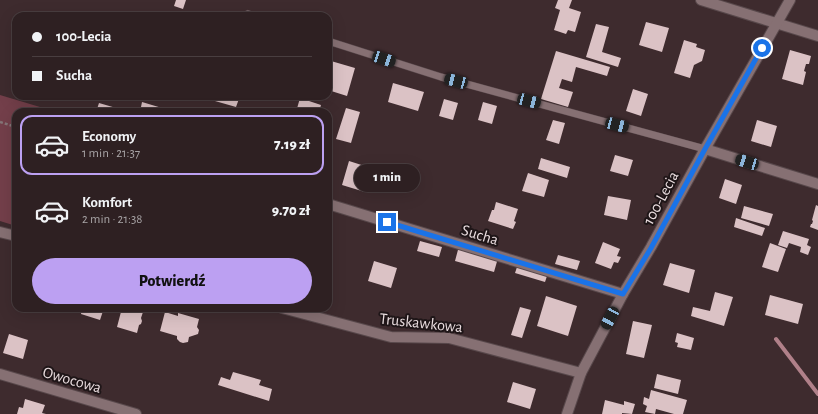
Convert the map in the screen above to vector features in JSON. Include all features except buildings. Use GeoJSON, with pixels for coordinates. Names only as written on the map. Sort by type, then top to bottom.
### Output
{"type":"FeatureCollection","features":[{"type":"Feature","properties":{"kind":"street"},"geometry":{"type":"LineString","coordinates":[[701,0],[818,36]]}},
{"type":"Feature","properties":{"kind":"street","name":"100-Lecia"},"geometry":{"type":"LineString","coordinates":[[567,414],[581,373],[623,294],[651,248],[705,149],[790,0]]}},
{"type":"Feature","properties":{"kind":"street"},"geometry":{"type":"LineString","coordinates":[[705,149],[818,184]]}},
{"type":"Feature","properties":{"kind":"street","name":"Sucha"},"geometry":{"type":"LineString","coordinates":[[332,205],[623,294]]}},
{"type":"Feature","properties":{"kind":"street"},"geometry":{"type":"LineString","coordinates":[[0,232],[12,235]]}},
{"type":"Feature","properties":{"kind":"street","name":"Truskawkowa"},"geometry":{"type":"LineString","coordinates":[[297,312],[391,337],[449,338],[581,373]]}},
{"type":"Feature","properties":{"kind":"street","name":"Owocowa"},"geometry":{"type":"LineString","coordinates":[[0,374],[136,414]]}},
{"type":"Feature","properties":{"kind":"lane"},"geometry":{"type":"LineString","coordinates":[[332,41],[441,77],[705,149]]}},
{"type":"Feature","properties":{"kind":"path"},"geometry":{"type":"LineString","coordinates":[[0,122],[12,126]]}},
{"type":"Feature","properties":{"kind":"shaded area"},"geometry":{"type":"Polygon","coordinates":[[[0,95],[12,99],[12,100],[40,107],[12,108],[12,225],[0,221],[0,95]]]}},
{"type":"Feature","properties":{"kind":"waterway"},"geometry":{"type":"LineString","coordinates":[[776,339],[818,394]]}},
{"type":"Feature","properties":{"kind":"route"},"geometry":{"type":"LineString","coordinates":[[387,222],[623,294],[651,248],[762,48]]}}]}
